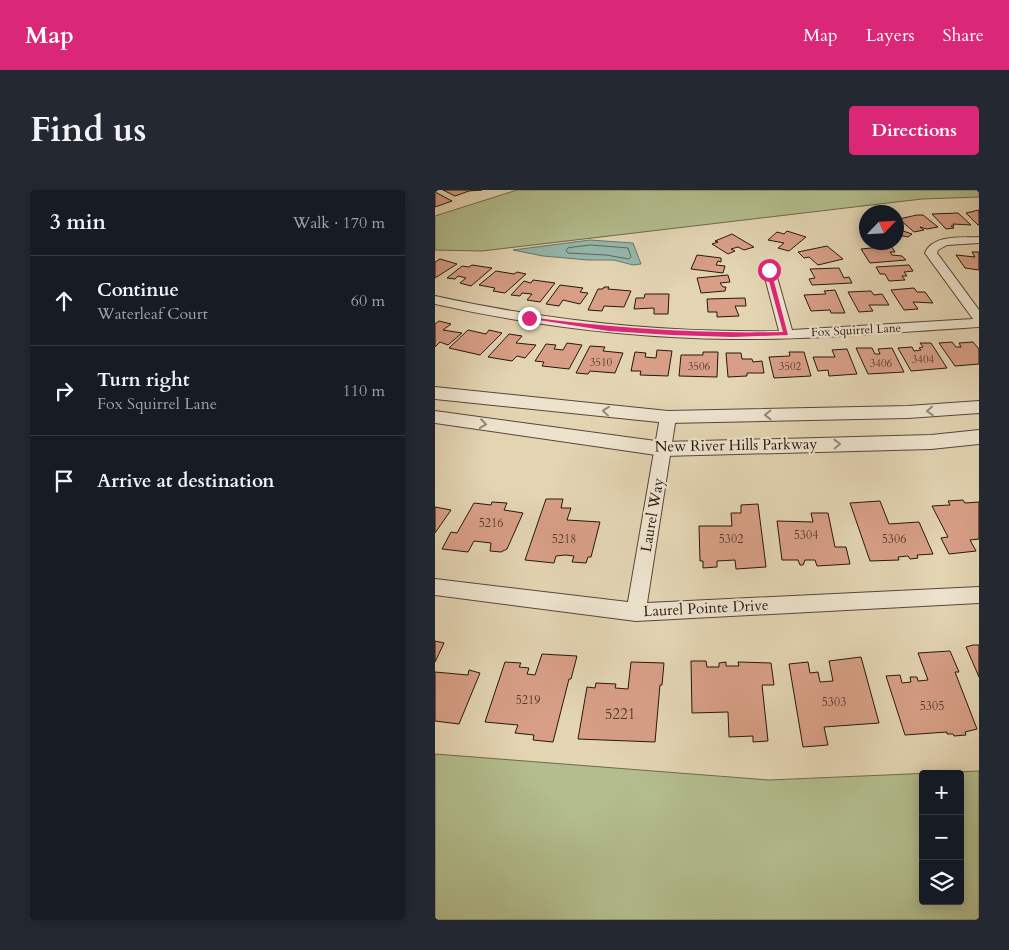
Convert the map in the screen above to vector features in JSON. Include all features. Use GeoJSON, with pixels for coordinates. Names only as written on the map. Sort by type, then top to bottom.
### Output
{"type":"FeatureCollection","features":[{"type":"Feature","properties":{"kind":"street"},"geometry":{"type":"LineString","coordinates":[[979,240],[945,242],[938,244],[931,253],[979,321]]}},
{"type":"Feature","properties":{"kind":"street"},"geometry":{"type":"LineString","coordinates":[[769,270],[786,334]]}},
{"type":"Feature","properties":{"kind":"street","name":"Fox Squirrel Lane"},"geometry":{"type":"LineString","coordinates":[[435,300],[529,318],[609,329],[733,335],[786,334],[979,321]]}},
{"type":"Feature","properties":{"kind":"street","name":"New River Hills Parkway"},"geometry":{"type":"LineString","coordinates":[[435,393],[668,418],[908,412],[979,407]]}},
{"type":"Feature","properties":{"kind":"street","name":"New River Hills Parkway"},"geometry":{"type":"LineString","coordinates":[[435,417],[663,449],[931,442],[979,437]]}},
{"type":"Feature","properties":{"kind":"street","name":"Laurel Way"},"geometry":{"type":"LineString","coordinates":[[636,612],[668,418]]}},
{"type":"Feature","properties":{"kind":"street","name":"Laurel Pointe Drive"},"geometry":{"type":"LineString","coordinates":[[435,587],[636,612],[979,595]]}},
{"type":"Feature","properties":{"kind":"green space"},"geometry":{"type":"Polygon","coordinates":[[[517,190],[979,190],[979,197],[922,199],[859,205],[482,251],[435,250],[435,216],[517,190]]]}},
{"type":"Feature","properties":{"kind":"green space"},"geometry":{"type":"Polygon","coordinates":[[[435,754],[769,780],[919,774],[919,905],[964,905],[964,772],[979,771],[979,920],[435,920],[435,754]]]}},
{"type":"Feature","properties":{"kind":"water"},"geometry":{"type":"Polygon","coordinates":[[[590,240],[633,243],[641,264],[633,265],[614,260],[543,256],[513,250],[590,240]]]}},
{"type":"Feature","properties":{"kind":"building"},"geometry":{"type":"Polygon","coordinates":[[[443,190],[482,190],[469,191],[455,196],[443,190]]]}},
{"type":"Feature","properties":{"kind":"building"},"geometry":{"type":"Polygon","coordinates":[[[435,192],[452,201],[435,207],[435,192]]]}},
{"type":"Feature","properties":{"kind":"building"},"geometry":{"type":"Polygon","coordinates":[[[979,210],[979,225],[978,225],[966,213],[979,210]]]}},
{"type":"Feature","properties":{"kind":"building"},"geometry":{"type":"Polygon","coordinates":[[[958,213],[971,225],[953,224],[954,226],[951,226],[954,228],[946,229],[932,214],[958,213]]]}},
{"type":"Feature","properties":{"kind":"building"},"geometry":{"type":"Polygon","coordinates":[[[923,215],[938,227],[927,229],[920,227],[924,230],[914,232],[904,223],[904,218],[923,215]]]}},
{"type":"Feature","properties":{"kind":"building"},"geometry":{"type":"Polygon","coordinates":[[[787,231],[806,237],[789,251],[778,248],[784,243],[768,240],[777,232],[784,234],[787,231]]]}},
{"type":"Feature","properties":{"kind":"building"},"geometry":{"type":"Polygon","coordinates":[[[904,231],[912,234],[908,237],[904,236],[904,231]]]}},
{"type":"Feature","properties":{"kind":"building"},"geometry":{"type":"Polygon","coordinates":[[[732,234],[754,247],[744,250],[738,247],[731,249],[735,251],[728,254],[712,244],[732,234]]]}},
{"type":"Feature","properties":{"kind":"building"},"geometry":{"type":"Polygon","coordinates":[[[827,246],[843,259],[818,265],[809,257],[804,258],[798,252],[827,246]]]}},
{"type":"Feature","properties":{"kind":"building"},"geometry":{"type":"Polygon","coordinates":[[[862,250],[894,250],[895,252],[890,252],[892,255],[902,256],[906,260],[870,263],[862,250]]]}},
{"type":"Feature","properties":{"kind":"building"},"geometry":{"type":"Polygon","coordinates":[[[972,252],[979,252],[979,270],[965,268],[956,255],[975,257],[972,252]]]}},
{"type":"Feature","properties":{"kind":"building"},"geometry":{"type":"Polygon","coordinates":[[[697,255],[721,258],[721,262],[718,261],[716,265],[725,266],[723,273],[691,269],[697,255]]]}},
{"type":"Feature","properties":{"kind":"building"},"geometry":{"type":"Polygon","coordinates":[[[440,259],[457,264],[435,278],[435,262],[440,259]]]}},
{"type":"Feature","properties":{"kind":"building"},"geometry":{"type":"Polygon","coordinates":[[[472,265],[492,268],[471,286],[460,283],[466,278],[458,276],[455,279],[447,278],[462,266],[469,267],[472,265]]]}},
{"type":"Feature","properties":{"kind":"building"},"geometry":{"type":"Polygon","coordinates":[[[909,265],[913,271],[904,272],[907,276],[902,276],[905,280],[889,281],[885,274],[880,274],[876,267],[909,265]]]}},
{"type":"Feature","properties":{"kind":"building"},"geometry":{"type":"Polygon","coordinates":[[[839,268],[844,278],[849,277],[852,283],[812,285],[809,279],[815,278],[810,269],[839,268]]]}},
{"type":"Feature","properties":{"kind":"building"},"geometry":{"type":"Polygon","coordinates":[[[496,271],[526,274],[505,293],[493,291],[495,288],[479,285],[496,271]]]}},
{"type":"Feature","properties":{"kind":"building"},"geometry":{"type":"Polygon","coordinates":[[[728,275],[730,282],[720,283],[723,287],[726,287],[725,291],[701,293],[697,278],[728,275]]]}},
{"type":"Feature","properties":{"kind":"building"},"geometry":{"type":"Polygon","coordinates":[[[533,280],[555,283],[540,302],[527,300],[532,294],[511,295],[524,281],[531,283],[533,280]]]}},
{"type":"Feature","properties":{"kind":"building"},"geometry":{"type":"Polygon","coordinates":[[[560,285],[583,288],[580,292],[588,293],[580,304],[563,300],[559,306],[546,304],[560,285]]]}},
{"type":"Feature","properties":{"kind":"building"},"geometry":{"type":"Polygon","coordinates":[[[604,287],[631,291],[624,307],[604,306],[602,311],[588,310],[598,289],[603,289],[604,287]]]}},
{"type":"Feature","properties":{"kind":"building"},"geometry":{"type":"Polygon","coordinates":[[[914,288],[917,292],[925,292],[933,303],[913,302],[918,309],[904,310],[891,290],[914,288]]]}},
{"type":"Feature","properties":{"kind":"building"},"geometry":{"type":"Polygon","coordinates":[[[835,290],[845,313],[831,313],[830,310],[811,311],[804,295],[826,294],[824,291],[835,290]]]}},
{"type":"Feature","properties":{"kind":"building"},"geometry":{"type":"Polygon","coordinates":[[[871,291],[874,295],[882,294],[889,305],[869,305],[873,311],[859,312],[848,292],[871,291]]]}},
{"type":"Feature","properties":{"kind":"building"},"geometry":{"type":"Polygon","coordinates":[[[645,294],[669,294],[668,314],[654,314],[654,308],[634,309],[636,298],[644,298],[645,294]]]}},
{"type":"Feature","properties":{"kind":"building"},"geometry":{"type":"Polygon","coordinates":[[[745,298],[746,306],[735,306],[739,316],[717,317],[717,312],[708,312],[707,299],[745,298]]]}},
{"type":"Feature","properties":{"kind":"building"},"geometry":{"type":"Polygon","coordinates":[[[439,321],[451,324],[443,330],[462,333],[448,345],[440,342],[435,347],[435,324],[439,321]]]}},
{"type":"Feature","properties":{"kind":"building"},"geometry":{"type":"Polygon","coordinates":[[[468,330],[486,334],[489,330],[502,333],[480,355],[449,348],[468,330]]]}},
{"type":"Feature","properties":{"kind":"building"},"geometry":{"type":"Polygon","coordinates":[[[509,334],[522,336],[516,343],[536,345],[525,358],[517,356],[512,361],[488,357],[509,334]]]}},
{"type":"Feature","properties":{"kind":"building"},"geometry":{"type":"Polygon","coordinates":[[[952,342],[956,347],[961,347],[959,343],[973,342],[979,349],[979,364],[955,366],[939,343],[952,342]]]}},
{"type":"Feature","properties":{"kind":"building"},"geometry":{"type":"Polygon","coordinates":[[[567,343],[582,345],[569,369],[542,366],[544,362],[535,361],[546,344],[556,345],[554,349],[563,350],[567,343]]]}},
{"type":"Feature","properties":{"kind":"building"},"geometry":{"type":"Polygon","coordinates":[[[920,343],[931,343],[947,368],[911,371],[898,348],[912,347],[914,351],[921,350],[919,348],[923,347],[920,343]]]}},
{"type":"Feature","properties":{"kind":"building"},"geometry":{"type":"Polygon","coordinates":[[[590,346],[605,347],[603,351],[623,353],[615,373],[590,371],[588,374],[576,373],[590,346]]]}},
{"type":"Feature","properties":{"kind":"building"},"geometry":{"type":"Polygon","coordinates":[[[856,348],[872,348],[875,354],[880,354],[878,349],[892,348],[904,372],[868,374],[856,348]]]}},
{"type":"Feature","properties":{"kind":"building"},"geometry":{"type":"Polygon","coordinates":[[[847,349],[857,374],[829,376],[828,370],[818,371],[813,357],[835,357],[832,350],[847,349]]]}},
{"type":"Feature","properties":{"kind":"building"},"geometry":{"type":"Polygon","coordinates":[[[657,350],[672,351],[668,376],[640,375],[641,371],[631,371],[635,352],[646,353],[645,357],[656,358],[657,350]]]}},
{"type":"Feature","properties":{"kind":"building"},"geometry":{"type":"Polygon","coordinates":[[[703,352],[718,352],[717,377],[679,376],[681,355],[703,355],[703,352]]]}},
{"type":"Feature","properties":{"kind":"building"},"geometry":{"type":"Polygon","coordinates":[[[789,352],[804,352],[811,376],[774,378],[769,357],[790,356],[789,352]]]}},
{"type":"Feature","properties":{"kind":"building"},"geometry":{"type":"Polygon","coordinates":[[[726,353],[741,353],[742,359],[752,359],[753,362],[762,361],[764,373],[747,373],[747,376],[728,377],[726,353]]]}},
{"type":"Feature","properties":{"kind":"building"},"geometry":{"type":"Polygon","coordinates":[[[546,499],[563,499],[561,508],[571,508],[567,520],[600,522],[591,557],[588,557],[586,563],[572,562],[574,556],[565,555],[556,556],[554,563],[525,560],[546,499]]]}},
{"type":"Feature","properties":{"kind":"building"},"geometry":{"type":"Polygon","coordinates":[[[963,500],[965,503],[979,502],[979,539],[970,540],[976,551],[949,554],[941,538],[948,537],[932,506],[950,505],[948,501],[963,500]]]}},
{"type":"Feature","properties":{"kind":"building"},"geometry":{"type":"Polygon","coordinates":[[[880,501],[889,524],[919,522],[933,554],[917,555],[918,558],[910,559],[908,556],[898,557],[899,560],[870,561],[850,503],[880,501]]]}},
{"type":"Feature","properties":{"kind":"building"},"geometry":{"type":"Polygon","coordinates":[[[492,502],[507,503],[504,510],[523,513],[507,549],[501,552],[490,551],[491,543],[474,541],[468,552],[442,549],[451,532],[457,533],[474,503],[491,505],[492,502]]]}},
{"type":"Feature","properties":{"kind":"building"},"geometry":{"type":"Polygon","coordinates":[[[758,504],[766,567],[736,569],[735,560],[717,561],[717,567],[703,568],[703,561],[700,561],[699,526],[732,526],[731,513],[741,513],[741,505],[758,504]]]}},
{"type":"Feature","properties":{"kind":"building"},"geometry":{"type":"Polygon","coordinates":[[[435,507],[451,510],[435,533],[435,507]]]}},
{"type":"Feature","properties":{"kind":"building"},"geometry":{"type":"Polygon","coordinates":[[[811,513],[828,513],[835,547],[846,547],[850,564],[817,566],[815,560],[805,560],[803,565],[800,565],[798,560],[782,560],[777,521],[813,522],[811,513]]]}},
{"type":"Feature","properties":{"kind":"building"},"geometry":{"type":"Polygon","coordinates":[[[435,641],[444,643],[435,662],[435,641]]]}},
{"type":"Feature","properties":{"kind":"building"},"geometry":{"type":"Polygon","coordinates":[[[979,645],[979,677],[966,647],[979,645]]]}},
{"type":"Feature","properties":{"kind":"building"},"geometry":{"type":"Polygon","coordinates":[[[950,651],[959,672],[955,672],[977,729],[965,732],[966,735],[954,736],[953,734],[947,734],[947,732],[905,735],[886,676],[900,675],[902,683],[911,682],[910,677],[917,677],[918,681],[928,680],[918,653],[950,651]]]}},
{"type":"Feature","properties":{"kind":"building"},"geometry":{"type":"Polygon","coordinates":[[[542,654],[577,656],[571,679],[569,679],[553,742],[533,740],[534,735],[515,733],[518,725],[485,722],[505,662],[521,663],[519,667],[529,668],[527,674],[535,675],[542,654]]]}},
{"type":"Feature","properties":{"kind":"building"},"geometry":{"type":"Polygon","coordinates":[[[861,657],[879,723],[824,727],[828,745],[803,747],[789,664],[808,662],[810,673],[818,672],[820,682],[833,681],[829,661],[861,657]]]}},
{"type":"Feature","properties":{"kind":"building"},"geometry":{"type":"Polygon","coordinates":[[[691,661],[706,661],[707,667],[719,667],[719,663],[726,662],[726,666],[739,666],[738,662],[771,663],[774,685],[762,685],[768,741],[753,742],[753,736],[729,737],[728,712],[692,713],[691,661]]]}},
{"type":"Feature","properties":{"kind":"building"},"geometry":{"type":"Polygon","coordinates":[[[631,662],[664,663],[655,742],[578,739],[587,687],[595,688],[596,683],[616,684],[615,688],[628,689],[631,662]]]}},
{"type":"Feature","properties":{"kind":"building"},"geometry":{"type":"Polygon","coordinates":[[[469,670],[480,673],[459,724],[435,721],[435,672],[468,675],[469,670]]]}},
{"type":"Feature","properties":{"kind":"route"},"geometry":{"type":"LineString","coordinates":[[529,318],[609,329],[671,333],[786,334],[769,270]]}}]}
